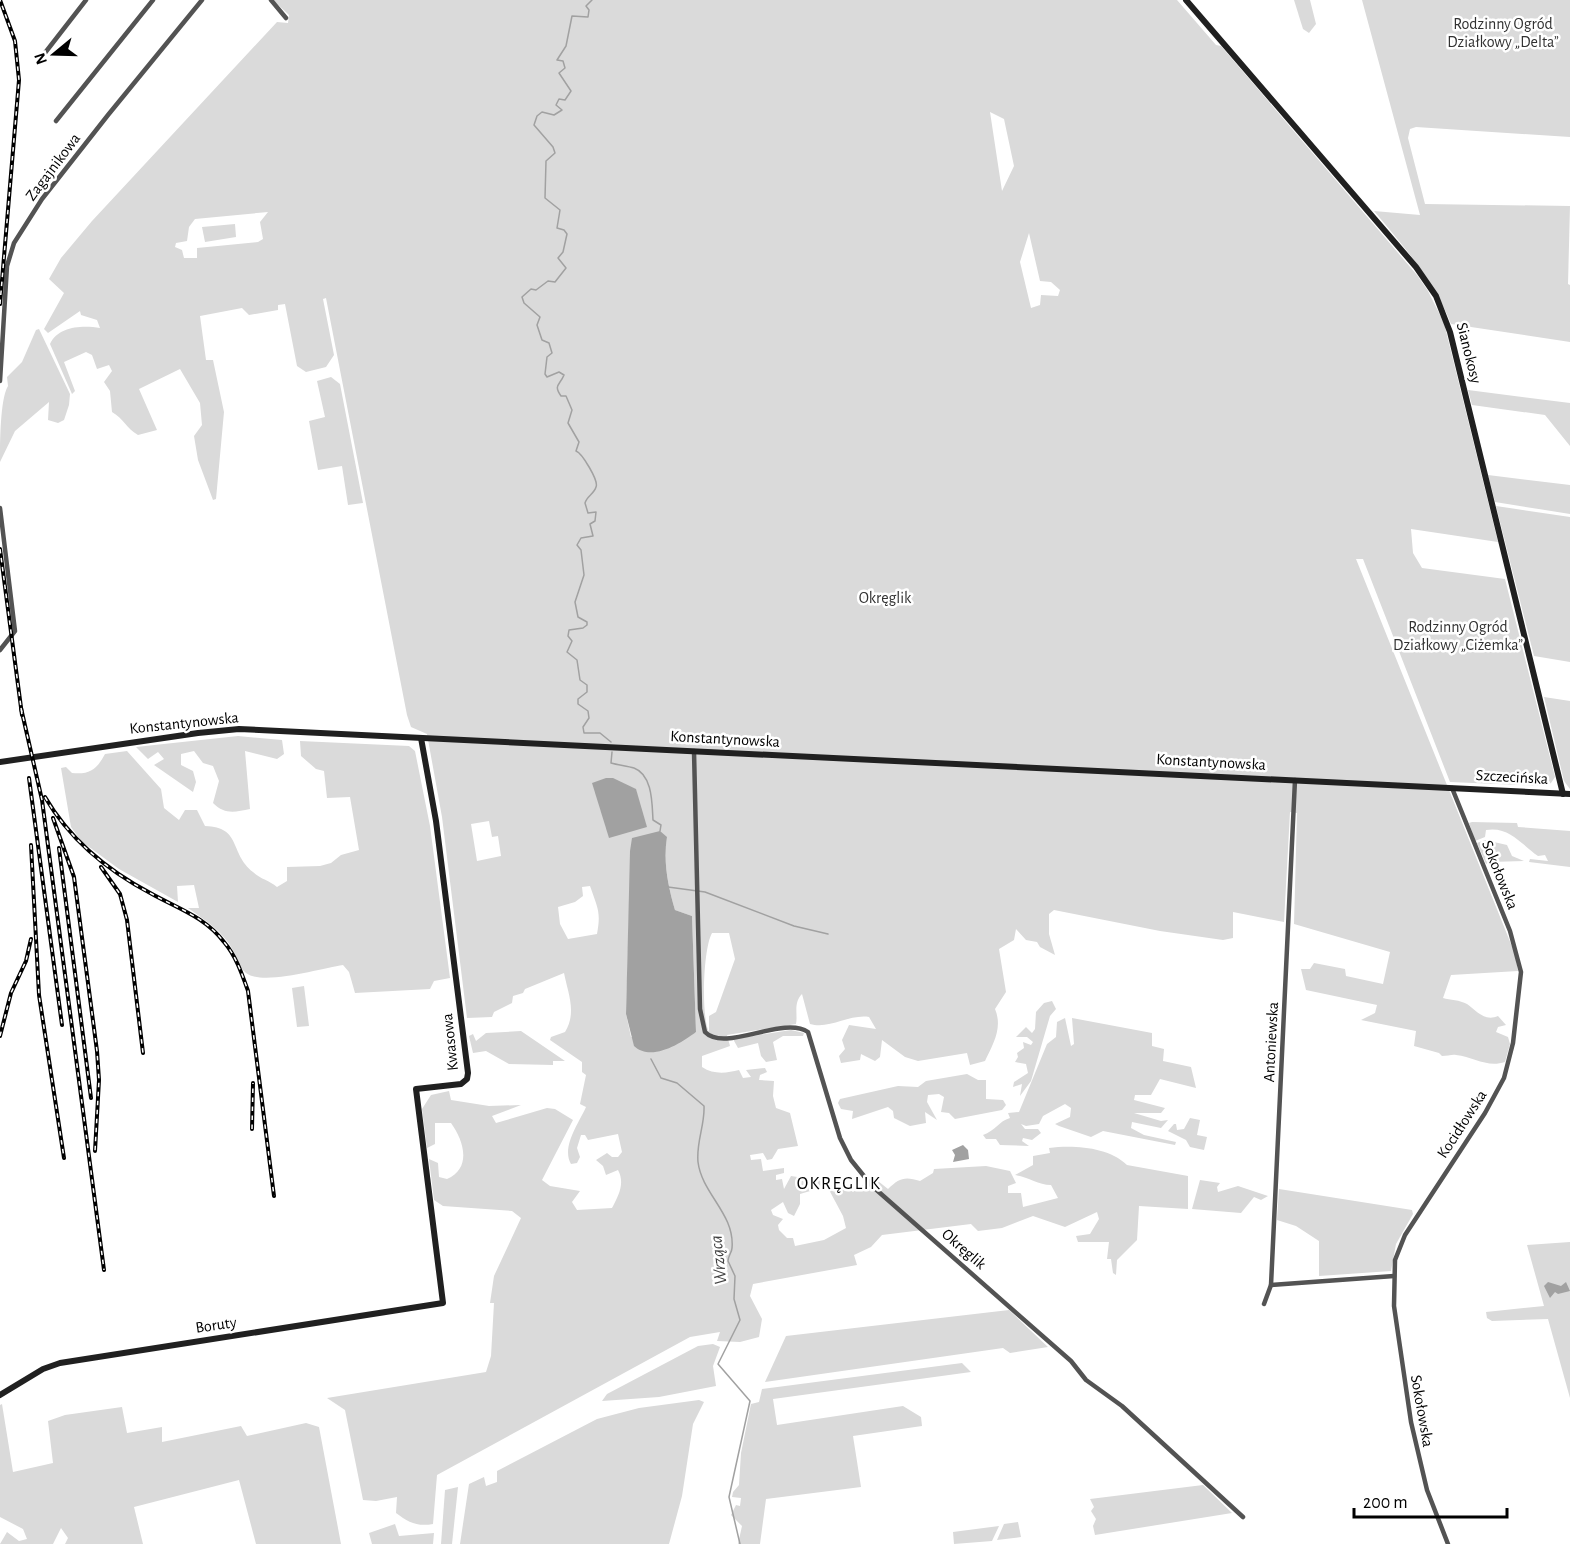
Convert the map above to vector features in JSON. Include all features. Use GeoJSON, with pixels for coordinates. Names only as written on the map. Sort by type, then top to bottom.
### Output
{"type":"FeatureCollection","features":[{"type":"Feature","properties":{"kind":"street"},"geometry":{"type":"LineString","coordinates":[[41,58],[86,0]]}},
{"type":"Feature","properties":{"kind":"street"},"geometry":{"type":"LineString","coordinates":[[56,121],[153,0]]}},
{"type":"Feature","properties":{"kind":"street","name":"Zagajnikowa"},"geometry":{"type":"LineString","coordinates":[[0,381],[7,266],[14,243],[42,199],[100,124],[202,0]]}},
{"type":"Feature","properties":{"kind":"street"},"geometry":{"type":"LineString","coordinates":[[271,0],[286,18]]}},
{"type":"Feature","properties":{"kind":"street","name":"Sianokosy"},"geometry":{"type":"LineString","coordinates":[[1186,0],[1416,267],[1441,306],[1450,332],[1567,794]]}},
{"type":"Feature","properties":{"kind":"street"},"geometry":{"type":"LineString","coordinates":[[0,508],[15,628],[10,641],[0,650]]}},
{"type":"Feature","properties":{"kind":"street","name":"Konstantynowska"},"geometry":{"type":"LineString","coordinates":[[0,762],[222,730],[1452,788]]}},
{"type":"Feature","properties":{"kind":"street","name":"Kwasowa"},"geometry":{"type":"LineString","coordinates":[[421,738],[436,821],[468,1073],[461,1084],[416,1089],[443,1303]]}},
{"type":"Feature","properties":{"kind":"street","name":"Okręglik"},"geometry":{"type":"LineString","coordinates":[[694,751],[700,1009],[705,1032],[710,1036],[722,1038],[792,1027],[808,1032],[843,1144],[851,1160],[872,1186],[1071,1361],[1086,1380],[1122,1406],[1243,1517]]}},
{"type":"Feature","properties":{"kind":"street","name":"Antoniewska"},"geometry":{"type":"LineString","coordinates":[[1264,1304],[1271,1285],[1295,780]]}},
{"type":"Feature","properties":{"kind":"street","name":"Szczecińska"},"geometry":{"type":"LineString","coordinates":[[1452,788],[1567,794]]}},
{"type":"Feature","properties":{"kind":"street","name":"Sokołowska"},"geometry":{"type":"LineString","coordinates":[[1452,788],[1513,938],[1521,972]]}},
{"type":"Feature","properties":{"kind":"street","name":"Kocidłowska"},"geometry":{"type":"LineString","coordinates":[[1394,1276],[1400,1243],[1485,1113],[1504,1078],[1513,1043],[1521,972]]}},
{"type":"Feature","properties":{"kind":"street"},"geometry":{"type":"LineString","coordinates":[[1271,1285],[1394,1276]]}},
{"type":"Feature","properties":{"kind":"street","name":"Sokołowska"},"geometry":{"type":"LineString","coordinates":[[1394,1276],[1395,1315],[1411,1422],[1427,1490],[1448,1544]]}},
{"type":"Feature","properties":{"kind":"street","name":"Boruty"},"geometry":{"type":"LineString","coordinates":[[0,1395],[44,1369],[60,1363],[443,1303]]}},
{"type":"Feature","properties":{"kind":"green space","name":"Rodzinny Ogród Działkowy „Ciżemka”"},"geometry":{"type":"Polygon","coordinates":[[[273,0],[1177,0],[1216,45],[1221,46],[1417,275],[1444,323],[1498,542],[1411,529],[1413,553],[1422,568],[1505,579],[1555,777],[1551,783],[1545,786],[1450,782],[1363,559],[1356,559],[1515,954],[1518,971],[1451,975],[1443,998],[1467,1004],[1484,1016],[1498,1016],[1506,1025],[1498,1027],[1496,1032],[1508,1037],[1510,1044],[1505,1062],[1492,1064],[1463,1056],[1442,1056],[1439,1053],[1414,1046],[1416,1031],[1361,1020],[1375,1013],[1377,1005],[1306,990],[1301,969],[1310,969],[1314,963],[1345,969],[1346,976],[1383,984],[1390,952],[1294,924],[1297,813],[1290,812],[1284,922],[1233,912],[1233,938],[1223,940],[1160,931],[1054,910],[1049,914],[1049,934],[1055,955],[1040,947],[1037,942],[1026,940],[1016,929],[1014,940],[999,949],[1006,992],[995,1009],[997,1029],[985,1061],[970,1065],[967,1053],[918,1061],[905,1057],[882,1040],[880,1057],[875,1061],[861,1054],[860,1060],[841,1063],[839,1056],[845,1049],[842,1040],[849,1025],[876,1029],[869,1017],[824,1025],[810,1024],[802,994],[797,1005],[796,1024],[727,1035],[730,1046],[702,1056],[702,1067],[711,1071],[739,1070],[743,1078],[751,1077],[746,1070],[765,1068],[767,1072],[760,1075],[759,1080],[774,1081],[773,1096],[776,1108],[790,1113],[798,1146],[778,1149],[772,1159],[767,1160],[763,1153],[750,1155],[751,1160],[761,1159],[763,1171],[784,1168],[784,1173],[776,1175],[776,1180],[782,1179],[784,1189],[791,1176],[829,1182],[828,1186],[843,1185],[853,1192],[864,1184],[878,1181],[888,1189],[902,1179],[920,1181],[933,1173],[934,1169],[986,1166],[1010,1171],[1016,1183],[1008,1186],[1008,1193],[1021,1193],[1023,1207],[1058,1198],[1051,1185],[1015,1175],[1033,1165],[1033,1156],[1050,1153],[1049,1148],[1080,1147],[1110,1154],[1127,1165],[1188,1176],[1188,1209],[1139,1206],[1137,1240],[1117,1260],[1116,1275],[1113,1273],[1111,1259],[1107,1259],[1109,1242],[1078,1242],[1076,1236],[1090,1234],[1099,1219],[1097,1212],[1065,1227],[1033,1216],[1002,1228],[978,1231],[971,1224],[882,1235],[871,1247],[854,1255],[857,1265],[753,1284],[750,1296],[762,1319],[759,1337],[740,1342],[717,1341],[720,1332],[690,1337],[437,1475],[433,1524],[413,1523],[396,1513],[397,1497],[376,1501],[363,1500],[345,1410],[327,1398],[486,1372],[491,1356],[494,1303],[490,1303],[494,1276],[521,1218],[512,1211],[443,1206],[434,1200],[429,1159],[438,1163],[439,1177],[447,1179],[460,1168],[463,1154],[456,1130],[451,1123],[435,1123],[435,1144],[427,1148],[422,1109],[431,1095],[449,1091],[451,1100],[489,1106],[521,1105],[492,1116],[496,1123],[547,1108],[555,1109],[573,1120],[542,1180],[550,1186],[580,1191],[572,1202],[577,1210],[612,1208],[620,1189],[620,1175],[618,1170],[606,1175],[603,1166],[596,1160],[607,1153],[612,1157],[618,1157],[622,1152],[618,1134],[588,1140],[585,1135],[581,1135],[577,1148],[580,1157],[577,1163],[571,1164],[568,1157],[572,1135],[586,1107],[580,1104],[586,1075],[582,1072],[582,1062],[550,1040],[551,1037],[565,1032],[569,1025],[571,1010],[564,973],[513,996],[512,1003],[494,1012],[492,1017],[467,1018],[442,817],[427,734],[411,727],[407,715],[326,298],[323,299],[334,355],[326,367],[306,372],[297,366],[285,304],[278,305],[278,310],[249,315],[242,308],[200,316],[206,360],[213,360],[224,412],[216,499],[213,500],[198,460],[194,436],[202,425],[200,403],[180,369],[139,389],[157,430],[138,435],[112,412],[110,391],[104,382],[112,371],[109,365],[97,369],[92,355],[86,352],[64,362],[75,391],[72,394],[50,344],[59,333],[65,330],[79,327],[100,328],[97,320],[81,315],[80,311],[48,333],[44,329],[64,293],[49,279],[61,258],[92,221],[277,22],[288,23],[289,15],[273,0]],[[990,112],[1002,191],[1014,166],[1004,119],[990,112]],[[268,212],[195,219],[189,227],[187,241],[176,243],[175,247],[182,250],[184,258],[197,258],[197,248],[258,242],[263,239],[260,222],[268,212]],[[1029,233],[1020,262],[1031,308],[1040,305],[1041,295],[1058,296],[1060,290],[1051,282],[1040,281],[1029,233]],[[489,821],[471,824],[477,861],[501,856],[498,836],[492,837],[489,821]],[[667,837],[631,847],[626,1014],[631,1037],[679,1042],[696,1032],[692,916],[675,910],[667,874],[667,837]],[[590,886],[582,887],[583,896],[575,902],[558,907],[560,924],[568,939],[597,934],[598,910],[590,886]],[[712,933],[707,953],[704,998],[706,1024],[709,1032],[709,1016],[716,1012],[735,959],[729,933],[712,933]],[[827,1186],[800,1194],[800,1204],[794,1216],[788,1213],[783,1202],[771,1210],[773,1215],[783,1219],[778,1225],[779,1230],[787,1238],[793,1238],[795,1246],[824,1240],[846,1228],[843,1216],[827,1186]]]}},
{"type":"Feature","properties":{"kind":"green space"},"geometry":{"type":"Polygon","coordinates":[[[1294,0],[1310,0],[1316,24],[1309,33],[1303,29],[1294,0]]]}},
{"type":"Feature","properties":{"kind":"green space","name":"Rodzinny Ogród Działkowy „Delta”"},"geometry":{"type":"Polygon","coordinates":[[[1362,0],[1570,0],[1570,137],[1416,127],[1410,129],[1408,138],[1425,204],[1570,206],[1568,284],[1570,285],[1570,342],[1451,324],[1427,278],[1374,211],[1420,215],[1362,0]]]}},
{"type":"Feature","properties":{"kind":"green space"},"geometry":{"type":"Polygon","coordinates":[[[235,224],[236,237],[205,242],[202,227],[235,224]]]}},
{"type":"Feature","properties":{"kind":"green space"},"geometry":{"type":"Polygon","coordinates":[[[39,329],[70,394],[69,405],[64,420],[58,423],[48,420],[49,402],[15,431],[0,462],[1,422],[3,401],[8,386],[7,377],[22,362],[36,330],[39,329]]]}},
{"type":"Feature","properties":{"kind":"green space"},"geometry":{"type":"Polygon","coordinates":[[[331,377],[340,384],[363,503],[348,505],[342,466],[318,470],[309,421],[325,417],[317,381],[331,377]]]}},
{"type":"Feature","properties":{"kind":"green space"},"geometry":{"type":"Polygon","coordinates":[[[1468,390],[1570,403],[1570,446],[1545,415],[1472,405],[1468,390]]]}},
{"type":"Feature","properties":{"kind":"green space"},"geometry":{"type":"Polygon","coordinates":[[[1488,475],[1570,485],[1570,514],[1495,502],[1488,475]]]}},
{"type":"Feature","properties":{"kind":"green space"},"geometry":{"type":"Polygon","coordinates":[[[1496,506],[1570,517],[1570,662],[1534,656],[1496,506]]]}},
{"type":"Feature","properties":{"kind":"green space"},"geometry":{"type":"Polygon","coordinates":[[[1544,697],[1570,701],[1570,789],[1564,781],[1544,697]]]}},
{"type":"Feature","properties":{"kind":"green space"},"geometry":{"type":"Polygon","coordinates":[[[238,736],[282,740],[284,754],[277,759],[245,751],[250,809],[235,812],[226,811],[213,803],[219,781],[213,766],[203,763],[194,751],[181,754],[181,765],[193,771],[196,782],[193,792],[154,765],[164,759],[158,752],[148,759],[136,747],[238,736]]]}},
{"type":"Feature","properties":{"kind":"green space"},"geometry":{"type":"Polygon","coordinates":[[[300,741],[409,746],[415,751],[430,826],[450,978],[434,981],[430,989],[355,993],[349,972],[343,965],[279,977],[254,977],[243,970],[223,936],[188,908],[199,908],[194,885],[177,886],[178,902],[119,869],[81,841],[71,827],[61,768],[66,767],[72,773],[88,772],[99,764],[105,754],[127,751],[161,789],[164,808],[179,820],[185,810],[197,810],[205,826],[217,827],[225,831],[234,842],[246,865],[277,887],[287,881],[287,867],[320,866],[331,863],[341,855],[359,850],[350,797],[327,798],[324,771],[316,769],[301,756],[300,741]]]}},
{"type":"Feature","properties":{"kind":"green space"},"geometry":{"type":"Polygon","coordinates":[[[1469,823],[1517,823],[1518,827],[1570,831],[1570,867],[1529,862],[1530,859],[1548,861],[1545,855],[1538,856],[1508,833],[1494,829],[1486,830],[1485,837],[1475,841],[1469,823]]]}},
{"type":"Feature","properties":{"kind":"green space"},"geometry":{"type":"Polygon","coordinates":[[[1485,840],[1507,845],[1512,856],[1524,861],[1486,864],[1477,843],[1485,840]]]}},
{"type":"Feature","properties":{"kind":"green space"},"geometry":{"type":"Polygon","coordinates":[[[304,986],[309,1026],[297,1027],[292,988],[304,986]]]}},
{"type":"Feature","properties":{"kind":"green space"},"geometry":{"type":"Polygon","coordinates":[[[1052,1001],[1056,1009],[1050,1016],[1031,1081],[1020,1096],[1022,1084],[1013,1087],[1014,1082],[1028,1073],[1026,1064],[1015,1062],[1018,1057],[1017,1053],[1024,1048],[1023,1042],[1031,1045],[1033,1042],[1027,1037],[1016,1037],[1026,1027],[1032,1033],[1035,1029],[1036,1012],[1044,1003],[1052,1001]]]}},
{"type":"Feature","properties":{"kind":"green space"},"geometry":{"type":"Polygon","coordinates":[[[1065,1018],[1071,1046],[1074,1044],[1072,1018],[1152,1033],[1152,1046],[1164,1049],[1163,1061],[1191,1067],[1196,1088],[1160,1079],[1151,1095],[1135,1095],[1134,1100],[1165,1108],[1161,1113],[1134,1113],[1161,1121],[1168,1120],[1161,1128],[1132,1122],[1131,1128],[1144,1135],[1176,1142],[1175,1145],[1103,1131],[1091,1137],[1059,1126],[1055,1124],[1070,1117],[1071,1108],[1065,1104],[1043,1116],[1039,1124],[1026,1126],[1021,1124],[1025,1129],[1038,1129],[1041,1133],[1032,1140],[1023,1138],[1022,1141],[1029,1146],[1000,1145],[996,1139],[986,1139],[983,1135],[1010,1118],[1008,1113],[1019,1112],[1047,1044],[1056,1037],[1057,1022],[1065,1018]]]}},
{"type":"Feature","properties":{"kind":"green space"},"geometry":{"type":"Polygon","coordinates":[[[791,1030],[804,1033],[803,1036],[783,1036],[773,1042],[777,1060],[766,1062],[761,1056],[758,1043],[738,1048],[733,1039],[791,1030]]]}},
{"type":"Feature","properties":{"kind":"green space"},"geometry":{"type":"Polygon","coordinates":[[[521,1031],[565,1061],[553,1061],[553,1065],[509,1064],[486,1051],[473,1053],[469,1036],[473,1034],[476,1041],[486,1033],[521,1031]]]}},
{"type":"Feature","properties":{"kind":"green space"},"geometry":{"type":"Polygon","coordinates":[[[967,1074],[978,1080],[986,1080],[986,1099],[1003,1100],[1006,1105],[1002,1110],[955,1119],[949,1113],[941,1112],[944,1097],[939,1094],[928,1095],[927,1102],[937,1120],[925,1112],[926,1123],[910,1126],[894,1118],[893,1111],[888,1107],[852,1119],[853,1111],[841,1109],[838,1103],[840,1099],[898,1086],[918,1087],[926,1081],[967,1074]]]}},
{"type":"Feature","properties":{"kind":"green space"},"geometry":{"type":"Polygon","coordinates":[[[1190,1118],[1200,1120],[1197,1135],[1207,1137],[1204,1150],[1190,1147],[1186,1140],[1168,1131],[1174,1124],[1177,1130],[1184,1129],[1190,1118]]]}},
{"type":"Feature","properties":{"kind":"green space"},"geometry":{"type":"Polygon","coordinates":[[[1200,1180],[1220,1183],[1217,1187],[1218,1192],[1238,1186],[1268,1196],[1261,1200],[1254,1197],[1241,1213],[1192,1209],[1200,1180]]]}},
{"type":"Feature","properties":{"kind":"green space"},"geometry":{"type":"Polygon","coordinates":[[[1279,1189],[1412,1210],[1413,1214],[1396,1244],[1391,1271],[1319,1276],[1319,1241],[1296,1226],[1277,1220],[1279,1189]]]}},
{"type":"Feature","properties":{"kind":"green space"},"geometry":{"type":"Polygon","coordinates":[[[1570,1242],[1570,1398],[1548,1319],[1492,1321],[1487,1318],[1486,1312],[1544,1306],[1527,1245],[1570,1242]]]}},
{"type":"Feature","properties":{"kind":"green space"},"geometry":{"type":"Polygon","coordinates":[[[1009,1310],[1048,1347],[1010,1353],[1003,1348],[765,1382],[786,1336],[1009,1310]]]}},
{"type":"Feature","properties":{"kind":"green space"},"geometry":{"type":"Polygon","coordinates":[[[713,1344],[720,1347],[713,1366],[716,1386],[659,1397],[602,1401],[607,1394],[698,1346],[713,1344]]]}},
{"type":"Feature","properties":{"kind":"green space"},"geometry":{"type":"Polygon","coordinates":[[[962,1363],[971,1372],[773,1399],[777,1425],[903,1406],[921,1417],[922,1426],[853,1436],[861,1487],[766,1499],[760,1544],[738,1544],[742,1526],[731,1515],[736,1505],[740,1506],[741,1498],[732,1497],[739,1485],[741,1453],[751,1404],[759,1402],[762,1389],[962,1363]]]}},
{"type":"Feature","properties":{"kind":"green space"},"geometry":{"type":"Polygon","coordinates":[[[699,1400],[704,1402],[693,1424],[682,1496],[669,1544],[460,1544],[469,1484],[484,1477],[486,1486],[497,1482],[497,1471],[597,1419],[639,1408],[699,1400]]]}},
{"type":"Feature","properties":{"kind":"green space"},"geometry":{"type":"Polygon","coordinates":[[[2,1404],[13,1472],[53,1463],[48,1421],[65,1415],[122,1407],[127,1433],[162,1427],[162,1442],[241,1426],[247,1436],[306,1423],[319,1427],[341,1544],[256,1544],[239,1480],[134,1507],[143,1544],[65,1544],[68,1538],[61,1528],[53,1544],[0,1544],[7,1532],[19,1541],[27,1539],[23,1529],[0,1517],[0,1405],[2,1404]]]}},
{"type":"Feature","properties":{"kind":"green space"},"geometry":{"type":"Polygon","coordinates":[[[1203,1485],[1232,1513],[1095,1535],[1093,1526],[1096,1519],[1091,1511],[1094,1507],[1090,1499],[1203,1485]]]}},
{"type":"Feature","properties":{"kind":"green space"},"geometry":{"type":"Polygon","coordinates":[[[458,1487],[452,1544],[441,1544],[445,1490],[458,1487]]]}},
{"type":"Feature","properties":{"kind":"green space"},"geometry":{"type":"Polygon","coordinates":[[[1018,1522],[1021,1537],[997,1540],[1004,1524],[1018,1522]]]}},
{"type":"Feature","properties":{"kind":"green space"},"geometry":{"type":"Polygon","coordinates":[[[395,1524],[399,1536],[434,1533],[433,1544],[372,1544],[369,1533],[395,1524]]]}},
{"type":"Feature","properties":{"kind":"green space"},"geometry":{"type":"Polygon","coordinates":[[[999,1526],[992,1541],[954,1544],[953,1532],[999,1526]]]}},
{"type":"Feature","properties":{"kind":"shaded area"},"geometry":{"type":"Polygon","coordinates":[[[613,778],[636,789],[647,827],[609,838],[592,783],[613,778]]]}},
{"type":"Feature","properties":{"kind":"shaded area"},"geometry":{"type":"Polygon","coordinates":[[[660,831],[667,837],[667,874],[675,910],[692,916],[696,1032],[665,1050],[649,1052],[634,1046],[626,1014],[630,851],[632,838],[660,831]]]}},
{"type":"Feature","properties":{"kind":"shaded area"},"geometry":{"type":"Polygon","coordinates":[[[963,1145],[968,1150],[969,1159],[953,1162],[955,1155],[952,1150],[963,1145]]]}},
{"type":"Feature","properties":{"kind":"shaded area"},"geometry":{"type":"Polygon","coordinates":[[[1548,1282],[1561,1286],[1566,1282],[1570,1291],[1558,1294],[1555,1292],[1550,1298],[1544,1286],[1548,1282]]]}},
{"type":"Feature","properties":{"kind":"waterway","name":"Wrząca"},"geometry":{"type":"LineString","coordinates":[[592,0],[586,6],[589,10],[588,17],[572,16],[566,46],[557,60],[563,61],[565,68],[559,73],[571,91],[565,100],[559,99],[556,105],[562,110],[554,115],[542,112],[537,116],[534,125],[553,147],[555,153],[546,161],[545,198],[560,210],[557,228],[564,230],[567,234],[563,252],[558,258],[566,268],[555,282],[548,281],[536,290],[531,289],[522,297],[524,303],[540,317],[537,325],[542,340],[549,343],[552,353],[547,357],[545,374],[547,377],[559,372],[564,375],[558,389],[561,396],[566,396],[572,410],[568,423],[579,442],[576,451],[595,479],[595,489],[585,503],[588,513],[596,512],[595,521],[590,524],[593,536],[581,538],[577,545],[581,550],[584,575],[575,602],[578,617],[587,622],[587,625],[583,628],[569,630],[568,636],[572,641],[567,652],[577,660],[580,680],[587,685],[587,692],[578,699],[578,704],[588,711],[589,718],[583,727],[584,733],[600,733],[611,742]]}},
{"type":"Feature","properties":{"kind":"waterway","name":"Wrząca"},"geometry":{"type":"LineString","coordinates":[[612,752],[611,763],[634,768],[645,777],[652,799],[653,820],[661,825],[660,831]]}},
{"type":"Feature","properties":{"kind":"waterway"},"geometry":{"type":"LineString","coordinates":[[668,887],[705,892],[794,926],[828,934]]}},
{"type":"Feature","properties":{"kind":"waterway","name":"Wrząca"},"geometry":{"type":"LineString","coordinates":[[651,1059],[661,1078],[677,1083],[704,1106],[698,1162],[705,1184],[724,1214],[732,1236],[732,1250],[728,1261],[735,1276],[734,1299],[740,1320],[718,1364],[750,1401],[729,1497],[740,1544]]}},
{"type":"Feature","properties":{"kind":"railway"},"geometry":{"type":"LineString","coordinates":[[0,0],[15,41],[19,80],[0,304]]}},
{"type":"Feature","properties":{"kind":"railway"},"geometry":{"type":"LineString","coordinates":[[0,549],[22,715]]}},
{"type":"Feature","properties":{"kind":"railway"},"geometry":{"type":"LineString","coordinates":[[21,708],[42,800],[104,1270]]}},
{"type":"Feature","properties":{"kind":"railway"},"geometry":{"type":"LineString","coordinates":[[29,778],[62,1025]]}},
{"type":"Feature","properties":{"kind":"railway"},"geometry":{"type":"LineString","coordinates":[[45,797],[78,841],[105,865],[209,926],[232,953],[248,991],[274,1196]]}},
{"type":"Feature","properties":{"kind":"railway"},"geometry":{"type":"LineString","coordinates":[[53,818],[74,877],[97,1051],[99,1080],[95,1151]]}},
{"type":"Feature","properties":{"kind":"railway"},"geometry":{"type":"LineString","coordinates":[[31,845],[39,995],[64,1158]]}},
{"type":"Feature","properties":{"kind":"railway"},"geometry":{"type":"LineString","coordinates":[[59,848],[91,1098]]}},
{"type":"Feature","properties":{"kind":"railway"},"geometry":{"type":"LineString","coordinates":[[101,867],[120,894],[127,920],[143,1053]]}},
{"type":"Feature","properties":{"kind":"railway"},"geometry":{"type":"LineString","coordinates":[[0,1036],[11,993],[26,961],[31,939]]}},
{"type":"Feature","properties":{"kind":"railway"},"geometry":{"type":"LineString","coordinates":[[252,1129],[253,1083]]}},
{"type":"Feature","properties":{"kind":"district","name":"OKRĘGLIK"},"geometry":{"type":"Point","coordinates":[839,1184]}}]}
